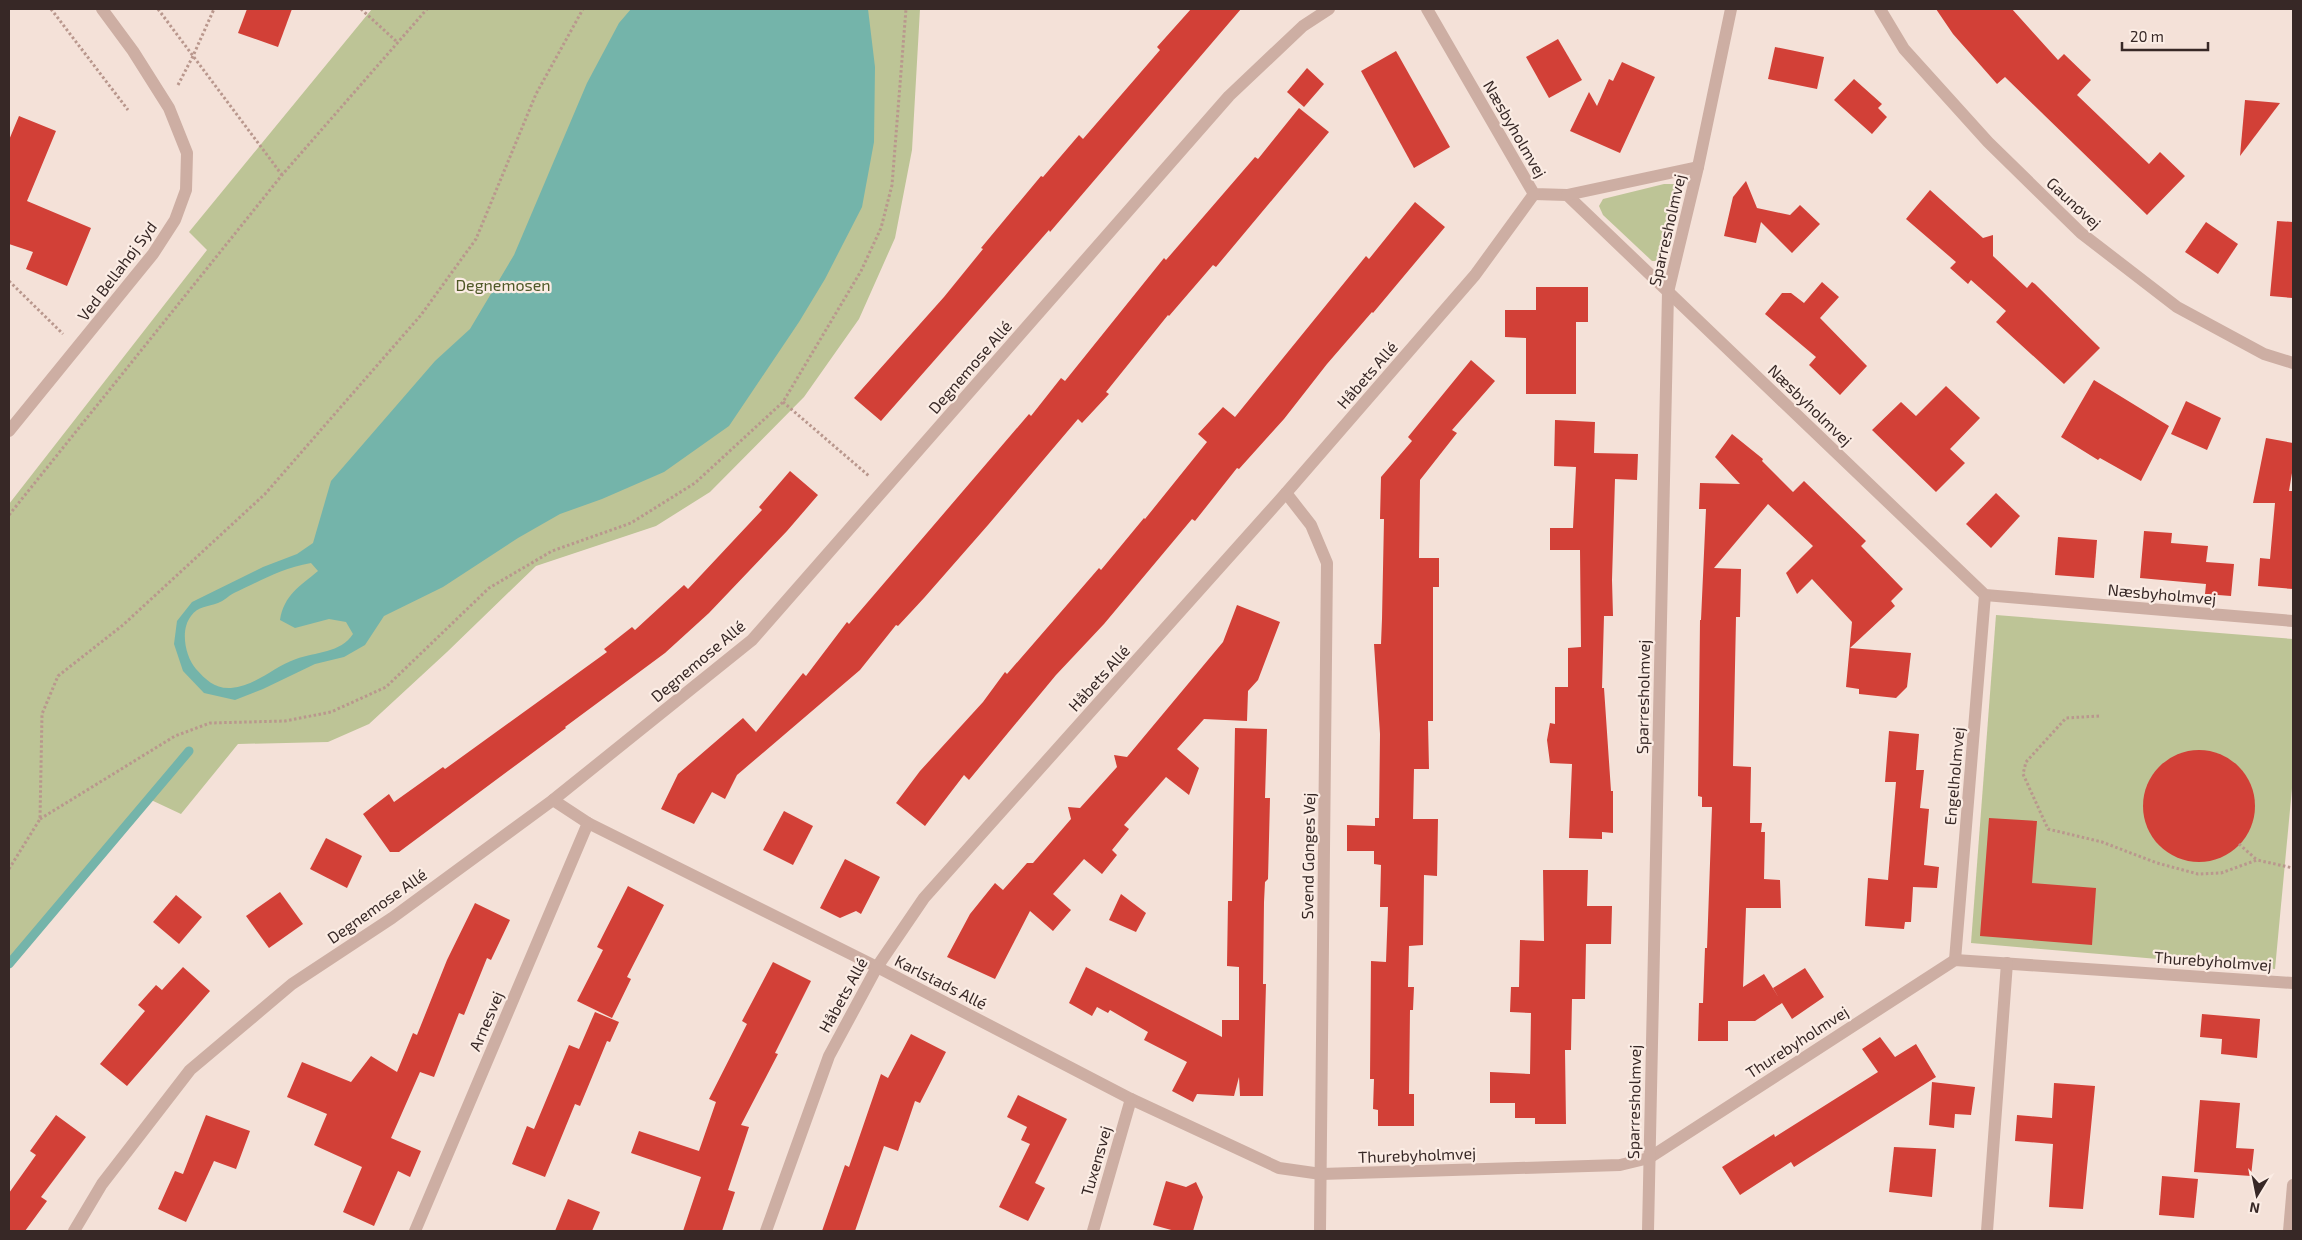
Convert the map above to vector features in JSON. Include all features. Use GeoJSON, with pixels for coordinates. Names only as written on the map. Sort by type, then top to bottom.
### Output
{"type":"FeatureCollection","features":[{"type":"Feature","properties":{"kind":"street","name":"Ved Bellahøj Syd"},"geometry":{"type":"LineString","coordinates":[[9,431],[78,349],[153,254],[176,220],[186,190],[187,153],[168,108],[133,51],[102,9]]}},
{"type":"Feature","properties":{"kind":"street","name":"Degnemose Allé"},"geometry":{"type":"LineString","coordinates":[[74,1231],[102,1184],[190,1070],[292,984],[392,918],[553,800],[752,640],[1230,96],[1302,26],[1329,9]]}},
{"type":"Feature","properties":{"kind":"street","name":"Næsbyholmvej"},"geometry":{"type":"LineString","coordinates":[[1427,9],[1534,194],[1567,195],[1985,595],[2293,621]]}},
{"type":"Feature","properties":{"kind":"street","name":"Sparresholmvej"},"geometry":{"type":"LineString","coordinates":[[1648,1231],[1668,292],[1698,167],[1731,9]]}},
{"type":"Feature","properties":{"kind":"street","name":"Gaunøvej"},"geometry":{"type":"LineString","coordinates":[[1880,9],[1904,49],[1975,128],[2080,233],[2177,307],[2264,354],[2293,363]]}},
{"type":"Feature","properties":{"kind":"street","name":"Sparresholmvej"},"geometry":{"type":"LineString","coordinates":[[1567,195],[1698,167]]}},
{"type":"Feature","properties":{"kind":"street","name":"Håbets Allé"},"geometry":{"type":"LineString","coordinates":[[766,1231],[829,1056],[877,967],[924,898],[1286,493],[1475,275],[1534,194]]}},
{"type":"Feature","properties":{"kind":"street","name":"Svend Gønges Vej"},"geometry":{"type":"LineString","coordinates":[[1286,493],[1311,525],[1327,563],[1320,1231]]}},
{"type":"Feature","properties":{"kind":"street","name":"Engelholmvej"},"geometry":{"type":"LineString","coordinates":[[1955,960],[1985,595]]}},
{"type":"Feature","properties":{"kind":"street","name":"Karlstads Allé"},"geometry":{"type":"LineString","coordinates":[[553,800],[588,823],[877,967],[1131,1099],[1279,1168],[1321,1174]]}},
{"type":"Feature","properties":{"kind":"street","name":"Arnesvej"},"geometry":{"type":"LineString","coordinates":[[415,1231],[588,823]]}},
{"type":"Feature","properties":{"kind":"street","name":"Thurebyholmvej"},"geometry":{"type":"LineString","coordinates":[[1321,1174],[1620,1165],[1649,1158],[1955,960],[2293,983]]}},
{"type":"Feature","properties":{"kind":"street"},"geometry":{"type":"LineString","coordinates":[[1987,1231],[2007,963]]}},
{"type":"Feature","properties":{"kind":"street","name":"Tuxensvej"},"geometry":{"type":"LineString","coordinates":[[1093,1231],[1131,1099]]}},
{"type":"Feature","properties":{"kind":"street"},"geometry":{"type":"LineString","coordinates":[[2289,1231],[2293,1185]]}},
{"type":"Feature","properties":{"kind":"path"},"geometry":{"type":"LineString","coordinates":[[51,9],[128,110]]}},
{"type":"Feature","properties":{"kind":"path"},"geometry":{"type":"LineString","coordinates":[[158,9],[282,174]]}},
{"type":"Feature","properties":{"kind":"path"},"geometry":{"type":"LineString","coordinates":[[160,94],[178,84],[214,9]]}},
{"type":"Feature","properties":{"kind":"path"},"geometry":{"type":"LineString","coordinates":[[361,9],[396,41]]}},
{"type":"Feature","properties":{"kind":"path"},"geometry":{"type":"LineString","coordinates":[[9,515],[282,174],[396,41],[427,9]]}},
{"type":"Feature","properties":{"kind":"path"},"geometry":{"type":"LineString","coordinates":[[40,819],[42,714],[58,676],[123,625],[265,494],[421,315],[476,239],[536,94],[584,9]]}},
{"type":"Feature","properties":{"kind":"path"},"geometry":{"type":"LineString","coordinates":[[9,869],[40,819],[175,736],[210,723],[285,721],[331,712],[386,687],[489,588],[552,551],[631,523],[694,483],[783,402],[861,271],[880,228],[892,185],[906,9]]}},
{"type":"Feature","properties":{"kind":"path"},"geometry":{"type":"LineString","coordinates":[[9,281],[78,349]]}},
{"type":"Feature","properties":{"kind":"path"},"geometry":{"type":"LineString","coordinates":[[783,402],[884,489]]}},
{"type":"Feature","properties":{"kind":"path"},"geometry":{"type":"LineString","coordinates":[[2099,716],[2066,718],[2026,762],[2023,774],[2048,828],[2102,842],[2157,863],[2198,874],[2220,873],[2257,860]]}},
{"type":"Feature","properties":{"kind":"path"},"geometry":{"type":"LineString","coordinates":[[2239,844],[2257,860],[2293,868]]}},
{"type":"Feature","properties":{"kind":"green space","name":"Degnemosen"},"geometry":{"type":"Polygon","coordinates":[[[372,9],[920,9],[912,150],[895,238],[859,319],[804,397],[710,492],[656,526],[536,566],[369,724],[328,742],[238,744],[181,814],[149,799],[9,964],[9,504],[207,250],[189,232],[372,9]]]}},
{"type":"Feature","properties":{"kind":"green space"},"geometry":{"type":"Polygon","coordinates":[[[1664,184],[1674,184],[1676,192],[1675,212],[1670,235],[1663,254],[1659,261],[1652,261],[1603,215],[1599,206],[1603,199],[1664,184]]]}},
{"type":"Feature","properties":{"kind":"green space"},"geometry":{"type":"Polygon","coordinates":[[[1996,615],[2293,639],[2293,778],[2275,969],[1971,943],[1996,615]]]}},
{"type":"Feature","properties":{"kind":"water","name":"Degnemosen"},"geometry":{"type":"Polygon","coordinates":[[[631,9],[868,9],[875,67],[874,142],[862,207],[825,279],[799,322],[729,426],[664,472],[602,499],[560,514],[518,538],[443,587],[384,616],[365,645],[344,657],[315,664],[235,700],[204,693],[183,671],[174,644],[177,621],[192,602],[263,567],[297,554],[313,543],[331,481],[435,361],[470,329],[514,255],[587,83],[619,23],[631,9]],[[311,563],[290,568],[271,575],[220,602],[197,610],[188,622],[185,635],[185,643],[192,664],[207,680],[220,687],[240,687],[288,662],[342,645],[353,634],[346,622],[329,619],[295,628],[280,620],[289,597],[318,571],[311,563]]]}},
{"type":"Feature","properties":{"kind":"building"},"geometry":{"type":"Polygon","coordinates":[[[247,9],[292,9],[278,47],[238,33],[247,9]]]}},
{"type":"Feature","properties":{"kind":"building"},"geometry":{"type":"Polygon","coordinates":[[[1191,9],[1241,9],[1050,232],[1049,230],[881,421],[854,398],[944,297],[983,249],[981,248],[1041,176],[1043,177],[1079,135],[1083,139],[1160,50],[1157,47],[1191,9]]]}},
{"type":"Feature","properties":{"kind":"building"},"geometry":{"type":"Polygon","coordinates":[[[1936,9],[2012,9],[2058,60],[2064,54],[2091,80],[2077,95],[2149,164],[2160,152],[2185,176],[2147,215],[2005,77],[1997,84],[1953,34],[1936,9]]]}},
{"type":"Feature","properties":{"kind":"building"},"geometry":{"type":"Polygon","coordinates":[[[1558,39],[1582,80],[1549,98],[1526,57],[1558,39]]]}},
{"type":"Feature","properties":{"kind":"building"},"geometry":{"type":"Polygon","coordinates":[[[1775,47],[1824,57],[1817,89],[1768,79],[1775,47]]]}},
{"type":"Feature","properties":{"kind":"building"},"geometry":{"type":"Polygon","coordinates":[[[1396,51],[1450,147],[1414,168],[1361,71],[1396,51]]]}},
{"type":"Feature","properties":{"kind":"building"},"geometry":{"type":"Polygon","coordinates":[[[1622,62],[1655,77],[1620,153],[1570,131],[1589,92],[1597,106],[1609,79],[1613,81],[1622,62]]]}},
{"type":"Feature","properties":{"kind":"building"},"geometry":{"type":"Polygon","coordinates":[[[1307,68],[1324,84],[1304,107],[1287,92],[1307,68]]]}},
{"type":"Feature","properties":{"kind":"building"},"geometry":{"type":"Polygon","coordinates":[[[1854,79],[1882,104],[1878,108],[1887,117],[1872,134],[1834,100],[1854,79]]]}},
{"type":"Feature","properties":{"kind":"building"},"geometry":{"type":"Polygon","coordinates":[[[2245,100],[2280,103],[2240,156],[2245,100]]]}},
{"type":"Feature","properties":{"kind":"building"},"geometry":{"type":"Polygon","coordinates":[[[1299,108],[1329,132],[1216,267],[1213,265],[1168,315],[1106,392],[1109,394],[1082,423],[1078,419],[924,598],[898,626],[896,625],[860,670],[737,775],[725,799],[712,792],[694,824],[661,809],[678,774],[743,718],[756,732],[803,673],[806,676],[847,622],[849,624],[1029,414],[1031,416],[1061,378],[1065,381],[1164,258],[1166,260],[1255,157],[1258,159],[1299,108]]]}},
{"type":"Feature","properties":{"kind":"building"},"geometry":{"type":"Polygon","coordinates":[[[19,116],[56,131],[27,201],[91,228],[67,286],[26,269],[33,252],[9,244],[9,140],[19,116]]]}},
{"type":"Feature","properties":{"kind":"building"},"geometry":{"type":"Polygon","coordinates":[[[1746,181],[1757,208],[1790,215],[1800,205],[1820,224],[1792,253],[1761,222],[1756,243],[1724,236],[1733,197],[1746,181]]]}},
{"type":"Feature","properties":{"kind":"building"},"geometry":{"type":"Polygon","coordinates":[[[1930,190],[1983,238],[1993,235],[1993,256],[2027,288],[2032,282],[2035,284],[2100,348],[2064,384],[1996,322],[2006,311],[1971,280],[1968,284],[1950,268],[1956,262],[1906,219],[1930,190]]]}},
{"type":"Feature","properties":{"kind":"building"},"geometry":{"type":"Polygon","coordinates":[[[1415,202],[1445,227],[1373,313],[1327,364],[1284,419],[1239,469],[1237,468],[1195,521],[1192,519],[1104,624],[1056,675],[969,780],[964,775],[925,826],[896,803],[920,771],[983,702],[1005,672],[1007,674],[1099,568],[1101,570],[1145,519],[1207,442],[1198,434],[1223,407],[1235,417],[1366,256],[1369,259],[1415,202]]]}},
{"type":"Feature","properties":{"kind":"building"},"geometry":{"type":"Polygon","coordinates":[[[2277,221],[2293,222],[2293,298],[2270,296],[2277,221]]]}},
{"type":"Feature","properties":{"kind":"building"},"geometry":{"type":"Polygon","coordinates":[[[2206,222],[2238,244],[2218,274],[2185,252],[2206,222]]]}},
{"type":"Feature","properties":{"kind":"building"},"geometry":{"type":"Polygon","coordinates":[[[1822,282],[1839,297],[1820,318],[1867,366],[1840,395],[1809,365],[1816,357],[1765,314],[1782,293],[1791,293],[1804,303],[1822,282]]]}},
{"type":"Feature","properties":{"kind":"building"},"geometry":{"type":"Polygon","coordinates":[[[1536,287],[1588,287],[1588,322],[1576,322],[1576,394],[1526,394],[1526,338],[1505,337],[1505,310],[1536,310],[1536,287]]]}},
{"type":"Feature","properties":{"kind":"building"},"geometry":{"type":"Polygon","coordinates":[[[1471,360],[1495,381],[1452,430],[1457,433],[1420,480],[1419,558],[1439,558],[1439,587],[1433,587],[1433,721],[1428,721],[1429,769],[1414,769],[1413,819],[1438,819],[1437,876],[1424,875],[1423,945],[1409,946],[1408,987],[1414,987],[1413,1010],[1410,1010],[1409,1094],[1414,1094],[1414,1126],[1378,1126],[1378,1110],[1373,1109],[1374,1079],[1370,1079],[1371,961],[1386,962],[1388,907],[1380,907],[1381,865],[1374,864],[1374,851],[1347,851],[1347,825],[1375,826],[1375,818],[1379,818],[1380,734],[1374,644],[1381,644],[1384,519],[1380,519],[1381,477],[1412,441],[1408,437],[1471,360]]]}},
{"type":"Feature","properties":{"kind":"building"},"geometry":{"type":"Polygon","coordinates":[[[2094,380],[2169,426],[2141,481],[2100,458],[2098,460],[2061,437],[2094,380]]]}},
{"type":"Feature","properties":{"kind":"building"},"geometry":{"type":"Polygon","coordinates":[[[1946,386],[1980,418],[1950,449],[1965,463],[1936,492],[1872,430],[1901,402],[1916,416],[1946,386]]]}},
{"type":"Feature","properties":{"kind":"building"},"geometry":{"type":"Polygon","coordinates":[[[2186,401],[2221,418],[2207,450],[2171,434],[2186,401]]]}},
{"type":"Feature","properties":{"kind":"building"},"geometry":{"type":"Polygon","coordinates":[[[1555,420],[1595,422],[1594,453],[1638,454],[1637,480],[1615,479],[1612,580],[1613,616],[1604,616],[1602,688],[1604,688],[1611,791],[1613,791],[1613,833],[1602,832],[1602,839],[1569,838],[1572,764],[1550,763],[1547,740],[1550,723],[1555,724],[1555,687],[1568,687],[1568,648],[1581,647],[1580,550],[1550,550],[1550,528],[1573,528],[1576,467],[1554,466],[1555,420]]]}},
{"type":"Feature","properties":{"kind":"building"},"geometry":{"type":"Polygon","coordinates":[[[1732,434],[1763,459],[1762,461],[1793,492],[1804,481],[1866,541],[1861,546],[1903,589],[1891,601],[1895,606],[1850,648],[1911,653],[1907,687],[1896,698],[1859,694],[1859,689],[1846,687],[1852,622],[1812,579],[1797,594],[1786,573],[1813,546],[1768,504],[1714,568],[1741,569],[1740,617],[1736,617],[1733,766],[1751,767],[1750,823],[1762,823],[1761,832],[1765,832],[1764,879],[1780,880],[1781,908],[1746,908],[1743,987],[1764,974],[1779,998],[1773,988],[1805,968],[1824,997],[1792,1019],[1782,1003],[1755,1021],[1728,1021],[1728,1041],[1698,1041],[1699,1003],[1703,1003],[1705,948],[1707,948],[1712,807],[1702,807],[1702,797],[1698,796],[1700,620],[1706,509],[1699,509],[1700,483],[1740,484],[1715,457],[1732,434]]]}},
{"type":"Feature","properties":{"kind":"building"},"geometry":{"type":"Polygon","coordinates":[[[2266,438],[2293,443],[2293,467],[2289,491],[2293,491],[2293,589],[2258,586],[2260,558],[2270,559],[2275,503],[2253,503],[2266,438]]]}},
{"type":"Feature","properties":{"kind":"building"},"geometry":{"type":"Polygon","coordinates":[[[790,471],[818,495],[787,531],[709,613],[665,653],[566,728],[399,852],[390,852],[363,814],[389,794],[394,802],[443,767],[445,769],[607,652],[604,649],[632,627],[635,630],[684,585],[688,589],[762,510],[759,507],[790,471]]]}},
{"type":"Feature","properties":{"kind":"building"},"geometry":{"type":"Polygon","coordinates":[[[1996,493],[2020,516],[1991,548],[1966,524],[1996,493]]]}},
{"type":"Feature","properties":{"kind":"building"},"geometry":{"type":"Polygon","coordinates":[[[2144,531],[2172,533],[2171,543],[2208,546],[2206,562],[2234,564],[2231,596],[2205,594],[2206,584],[2140,578],[2144,531]]]}},
{"type":"Feature","properties":{"kind":"building"},"geometry":{"type":"Polygon","coordinates":[[[2058,537],[2097,540],[2094,578],[2055,575],[2058,537]]]}},
{"type":"Feature","properties":{"kind":"building"},"geometry":{"type":"Polygon","coordinates":[[[1237,605],[1280,622],[1258,680],[1248,691],[1247,721],[1204,719],[1177,749],[1199,768],[1189,795],[1166,777],[1124,825],[1129,829],[1112,850],[1117,855],[1102,874],[1084,859],[1053,894],[1071,910],[1053,931],[1030,911],[995,979],[947,957],[970,914],[995,883],[1003,890],[1027,863],[1033,863],[1071,819],[1068,807],[1080,808],[1117,767],[1114,755],[1127,757],[1223,642],[1237,605]]]}},
{"type":"Feature","properties":{"kind":"building"},"geometry":{"type":"Polygon","coordinates":[[[1235,728],[1267,729],[1265,798],[1270,798],[1268,879],[1265,882],[1264,902],[1263,984],[1266,984],[1263,1096],[1240,1096],[1239,1077],[1234,1096],[1197,1094],[1193,1102],[1172,1091],[1187,1062],[1144,1040],[1148,1032],[1110,1010],[1108,1013],[1097,1007],[1092,1016],[1069,1003],[1086,967],[1222,1037],[1222,1020],[1239,1020],[1239,967],[1227,966],[1228,901],[1232,901],[1235,728]]]}},
{"type":"Feature","properties":{"kind":"building"},"geometry":{"type":"Polygon","coordinates":[[[1889,731],[1919,734],[1916,770],[1924,770],[1920,808],[1929,809],[1924,865],[1939,867],[1937,888],[1913,887],[1911,922],[1905,922],[1904,929],[1865,926],[1868,878],[1888,880],[1896,782],[1885,782],[1889,731]]]}},
{"type":"Feature","properties":{"kind":"building"},"geometry":{"type":"Polygon","coordinates":[[[2199,750],[2210,751],[2220,755],[2238,767],[2250,785],[2254,795],[2254,817],[2250,827],[2238,845],[2220,857],[2210,861],[2199,862],[2188,861],[2178,857],[2160,845],[2148,827],[2144,817],[2143,806],[2144,795],[2148,785],[2160,767],[2178,755],[2188,751],[2199,750]]]}},
{"type":"Feature","properties":{"kind":"building"},"geometry":{"type":"Polygon","coordinates":[[[784,811],[813,826],[793,865],[763,850],[784,811]]]}},
{"type":"Feature","properties":{"kind":"building"},"geometry":{"type":"Polygon","coordinates":[[[1989,818],[2037,821],[2032,883],[2096,888],[2092,945],[1980,936],[1989,818]]]}},
{"type":"Feature","properties":{"kind":"building"},"geometry":{"type":"Polygon","coordinates":[[[326,838],[362,856],[347,888],[310,869],[326,838]]]}},
{"type":"Feature","properties":{"kind":"building"},"geometry":{"type":"Polygon","coordinates":[[[845,859],[880,877],[861,914],[856,911],[840,918],[820,908],[845,859]]]}},
{"type":"Feature","properties":{"kind":"building"},"geometry":{"type":"Polygon","coordinates":[[[1543,870],[1588,870],[1587,906],[1612,906],[1611,944],[1586,944],[1585,999],[1572,999],[1571,1050],[1565,1050],[1566,1124],[1535,1124],[1535,1118],[1515,1118],[1515,1103],[1490,1103],[1490,1072],[1530,1074],[1531,1013],[1510,1012],[1511,987],[1519,987],[1520,940],[1544,941],[1543,870]]]}},
{"type":"Feature","properties":{"kind":"building"},"geometry":{"type":"Polygon","coordinates":[[[628,886],[664,905],[627,977],[631,979],[612,1018],[577,1001],[603,950],[597,947],[628,886]]]}},
{"type":"Feature","properties":{"kind":"building"},"geometry":{"type":"Polygon","coordinates":[[[280,892],[303,924],[269,948],[246,916],[280,892]]]}},
{"type":"Feature","properties":{"kind":"building"},"geometry":{"type":"Polygon","coordinates":[[[1121,894],[1146,913],[1136,932],[1109,920],[1121,894]]]}},
{"type":"Feature","properties":{"kind":"building"},"geometry":{"type":"Polygon","coordinates":[[[176,895],[202,917],[179,944],[153,922],[176,895]]]}},
{"type":"Feature","properties":{"kind":"building"},"geometry":{"type":"Polygon","coordinates":[[[475,903],[510,920],[491,960],[487,958],[464,1015],[459,1013],[434,1077],[420,1072],[391,1138],[421,1151],[410,1177],[398,1171],[374,1226],[343,1212],[362,1167],[314,1145],[327,1114],[287,1097],[302,1062],[351,1082],[371,1056],[397,1072],[413,1033],[417,1035],[447,960],[475,903]]]}},
{"type":"Feature","properties":{"kind":"building"},"geometry":{"type":"Polygon","coordinates":[[[773,962],[811,981],[775,1053],[778,1054],[741,1125],[749,1127],[728,1190],[735,1192],[722,1231],[683,1231],[701,1177],[631,1153],[639,1131],[699,1151],[716,1102],[709,1099],[747,1024],[742,1021],[773,962]]]}},
{"type":"Feature","properties":{"kind":"building"},"geometry":{"type":"Polygon","coordinates":[[[183,967],[210,991],[127,1086],[100,1064],[145,1011],[138,1005],[156,985],[162,990],[183,967]]]}},
{"type":"Feature","properties":{"kind":"building"},"geometry":{"type":"Polygon","coordinates":[[[595,1012],[619,1022],[610,1042],[607,1041],[580,1106],[575,1104],[545,1177],[512,1164],[527,1126],[534,1129],[569,1045],[579,1049],[595,1012]]]}},
{"type":"Feature","properties":{"kind":"building"},"geometry":{"type":"Polygon","coordinates":[[[2202,1014],[2260,1019],[2257,1058],[2221,1054],[2222,1039],[2200,1037],[2202,1014]]]}},
{"type":"Feature","properties":{"kind":"building"},"geometry":{"type":"Polygon","coordinates":[[[911,1034],[946,1052],[920,1103],[915,1101],[898,1151],[884,1146],[855,1231],[822,1231],[845,1165],[849,1167],[881,1074],[888,1078],[911,1034]]]}},
{"type":"Feature","properties":{"kind":"building"},"geometry":{"type":"Polygon","coordinates":[[[1880,1037],[1895,1057],[1916,1044],[1936,1077],[1794,1167],[1791,1162],[1740,1195],[1722,1167],[1774,1134],[1775,1137],[1878,1072],[1862,1049],[1880,1037]]]}},
{"type":"Feature","properties":{"kind":"building"},"geometry":{"type":"Polygon","coordinates":[[[1932,1082],[1975,1087],[1971,1115],[1955,1114],[1954,1128],[1929,1125],[1932,1082]]]}},
{"type":"Feature","properties":{"kind":"building"},"geometry":{"type":"Polygon","coordinates":[[[2054,1083],[2095,1086],[2083,1209],[2049,1207],[2053,1144],[2015,1141],[2017,1115],[2052,1118],[2054,1083]]]}},
{"type":"Feature","properties":{"kind":"building"},"geometry":{"type":"Polygon","coordinates":[[[1018,1095],[1067,1119],[1035,1183],[1045,1188],[1028,1221],[999,1207],[1030,1144],[1021,1140],[1027,1127],[1007,1117],[1018,1095]]]}},
{"type":"Feature","properties":{"kind":"building"},"geometry":{"type":"Polygon","coordinates":[[[2200,1100],[2240,1103],[2236,1148],[2254,1149],[2251,1176],[2194,1172],[2200,1100]]]}},
{"type":"Feature","properties":{"kind":"building"},"geometry":{"type":"Polygon","coordinates":[[[56,1115],[86,1137],[41,1197],[47,1201],[25,1231],[9,1231],[9,1193],[36,1155],[30,1151],[56,1115]]]}},
{"type":"Feature","properties":{"kind":"building"},"geometry":{"type":"Polygon","coordinates":[[[206,1115],[250,1131],[236,1169],[214,1161],[186,1222],[158,1209],[175,1171],[183,1174],[206,1115]]]}},
{"type":"Feature","properties":{"kind":"building"},"geometry":{"type":"Polygon","coordinates":[[[1894,1147],[1936,1149],[1932,1197],[1889,1192],[1894,1147]]]}},
{"type":"Feature","properties":{"kind":"building"},"geometry":{"type":"Polygon","coordinates":[[[2162,1176],[2198,1179],[2194,1218],[2159,1215],[2162,1176]]]}},
{"type":"Feature","properties":{"kind":"building"},"geometry":{"type":"Polygon","coordinates":[[[1166,1181],[1186,1187],[1196,1182],[1203,1197],[1193,1231],[1175,1231],[1153,1225],[1166,1181]]]}},
{"type":"Feature","properties":{"kind":"building"},"geometry":{"type":"Polygon","coordinates":[[[568,1199],[600,1212],[592,1231],[555,1231],[568,1199]]]}},
{"type":"Feature","properties":{"kind":"waterway"},"geometry":{"type":"LineString","coordinates":[[9,964],[189,751]]}}]}
